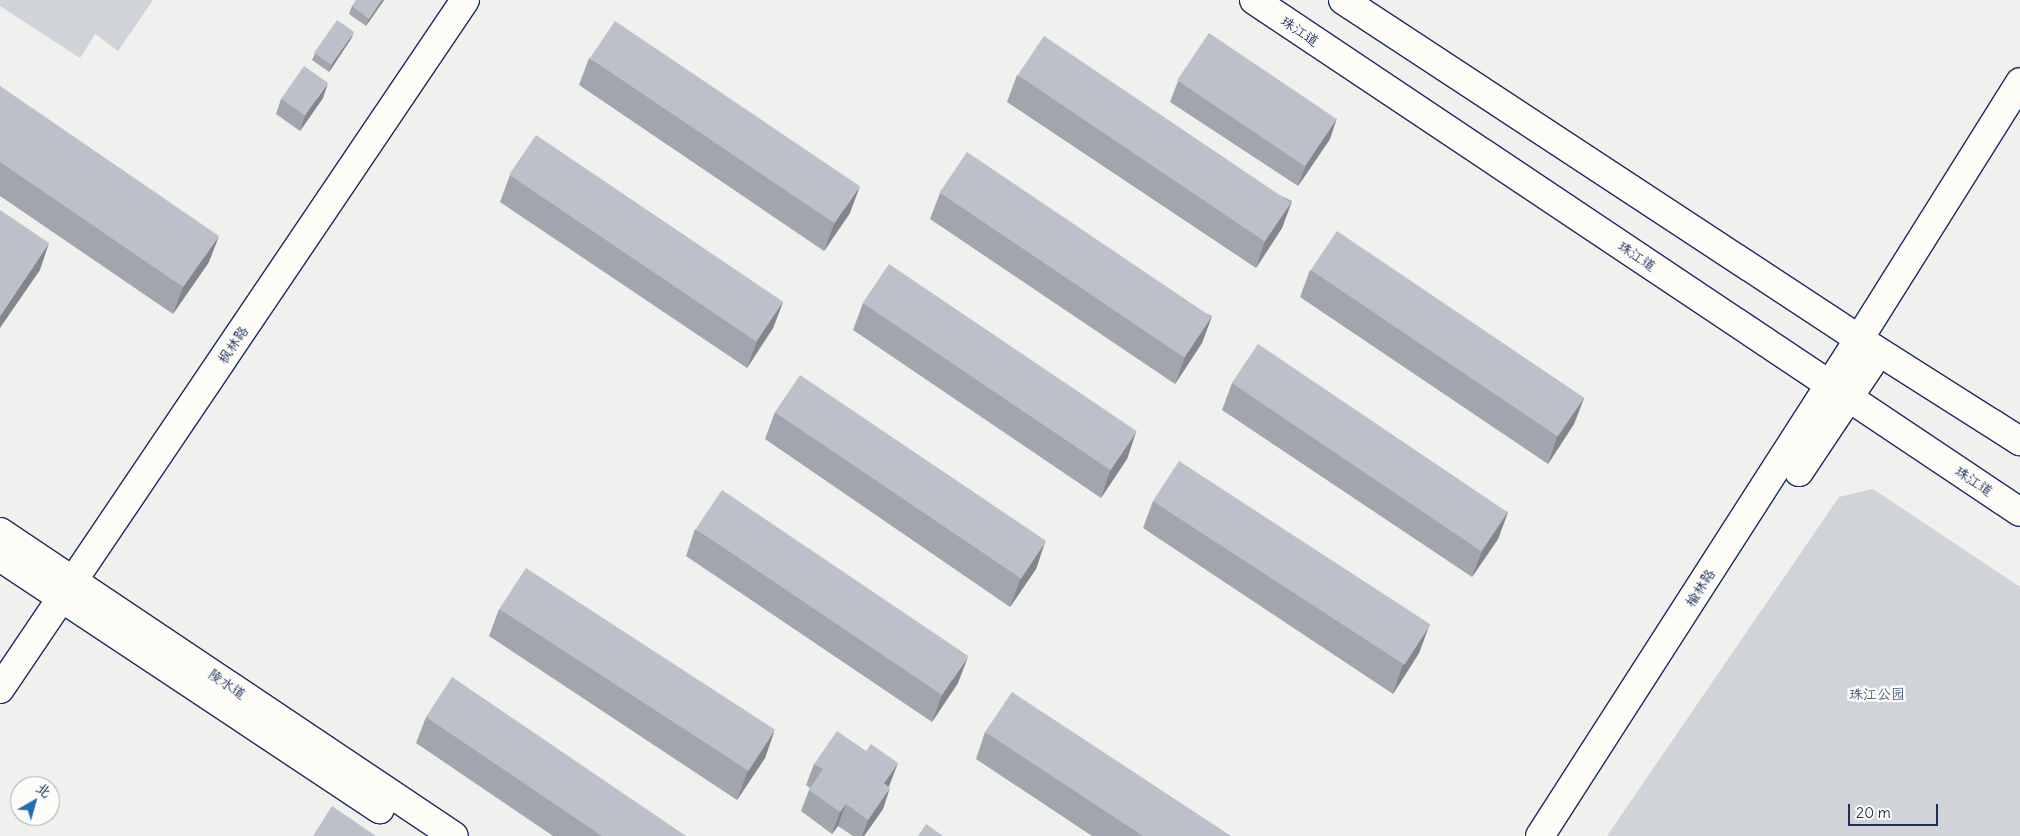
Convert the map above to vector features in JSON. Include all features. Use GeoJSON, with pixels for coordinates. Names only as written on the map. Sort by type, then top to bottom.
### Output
{"type":"FeatureCollection","features":[{"type":"Feature","properties":{"kind":"street","name":"枫林路"},"geometry":{"type":"LineString","coordinates":[[0,689],[61,585],[445,0]]}},
{"type":"Feature","properties":{"kind":"street","name":"枫林路"},"geometry":{"type":"LineString","coordinates":[[0,661],[61,585],[466,0]]}},
{"type":"Feature","properties":{"kind":"street","name":"珠江道"},"geometry":{"type":"LineString","coordinates":[[1254,0],[2020,512]]}},
{"type":"Feature","properties":{"kind":"street"},"geometry":{"type":"LineString","coordinates":[[1343,0],[1869,346],[2020,441]]}},
{"type":"Feature","properties":{"kind":"street","name":"榆林路"},"geometry":{"type":"LineString","coordinates":[[1558,836],[1869,346],[2020,82]]}},
{"type":"Feature","properties":{"kind":"street","name":"榆林路"},"geometry":{"type":"LineString","coordinates":[[1540,836],[1840,391]]}},
{"type":"Feature","properties":{"kind":"street","name":"陵水道"},"geometry":{"type":"LineString","coordinates":[[0,532],[61,585],[420,836]]}},
{"type":"Feature","properties":{"kind":"street","name":"陵水道"},"geometry":{"type":"LineString","coordinates":[[0,557],[61,585],[454,836]]}},
{"type":"Feature","properties":{"kind":"green space"},"geometry":{"type":"Polygon","coordinates":[[[0,0],[153,0],[118,51],[95,34],[80,58],[0,6],[0,0]]]}},
{"type":"Feature","properties":{"kind":"green space","name":"珠江公园"},"geometry":{"type":"Polygon","coordinates":[[[1873,489],[2020,587],[2020,836],[1607,836],[1839,497],[1873,489]]]}},
{"type":"Feature","properties":{"kind":"building"},"geometry":{"type":"Polygon","coordinates":[[[356,0],[382,0],[369,19],[352,6],[356,0]]]}},
{"type":"Feature","properties":{"kind":"building"},"geometry":{"type":"Polygon","coordinates":[[[337,20],[354,32],[331,65],[314,53],[337,20]]]}},
{"type":"Feature","properties":{"kind":"building"},"geometry":{"type":"Polygon","coordinates":[[[615,21],[860,186],[834,223],[590,58],[615,21]]]}},
{"type":"Feature","properties":{"kind":"building"},"geometry":{"type":"Polygon","coordinates":[[[1209,33],[1337,119],[1305,166],[1177,80],[1209,33]]]}},
{"type":"Feature","properties":{"kind":"building"},"geometry":{"type":"Polygon","coordinates":[[[1044,36],[1291,203],[1265,242],[1018,75],[1044,36]]]}},
{"type":"Feature","properties":{"kind":"building"},"geometry":{"type":"Polygon","coordinates":[[[304,66],[328,83],[305,115],[281,99],[304,66]]]}},
{"type":"Feature","properties":{"kind":"building"},"geometry":{"type":"Polygon","coordinates":[[[0,86],[219,236],[183,287],[0,162],[0,86]]]}},
{"type":"Feature","properties":{"kind":"building"},"geometry":{"type":"Polygon","coordinates":[[[536,135],[783,302],[756,341],[509,175],[536,135]]]}},
{"type":"Feature","properties":{"kind":"building"},"geometry":{"type":"Polygon","coordinates":[[[967,152],[1212,317],[1184,358],[940,193],[967,152]]]}},
{"type":"Feature","properties":{"kind":"building"},"geometry":{"type":"Polygon","coordinates":[[[0,210],[49,243],[0,316],[0,210]]]}},
{"type":"Feature","properties":{"kind":"building"},"geometry":{"type":"Polygon","coordinates":[[[1337,231],[1584,398],[1558,437],[1311,270],[1337,231]]]}},
{"type":"Feature","properties":{"kind":"building"},"geometry":{"type":"Polygon","coordinates":[[[889,264],[1137,431],[1111,470],[863,303],[889,264]]]}},
{"type":"Feature","properties":{"kind":"building"},"geometry":{"type":"Polygon","coordinates":[[[1258,344],[1508,512],[1481,551],[1232,383],[1258,344]]]}},
{"type":"Feature","properties":{"kind":"building"},"geometry":{"type":"Polygon","coordinates":[[[800,375],[1046,541],[1021,578],[775,412],[800,375]]]}},
{"type":"Feature","properties":{"kind":"building"},"geometry":{"type":"Polygon","coordinates":[[[1179,461],[1431,624],[1404,665],[1153,501],[1179,461]]]}},
{"type":"Feature","properties":{"kind":"building"},"geometry":{"type":"Polygon","coordinates":[[[722,490],[968,656],[942,695],[696,529],[722,490]]]}},
{"type":"Feature","properties":{"kind":"building"},"geometry":{"type":"Polygon","coordinates":[[[526,568],[775,730],[748,771],[499,609],[526,568]]]}},
{"type":"Feature","properties":{"kind":"building"},"geometry":{"type":"Polygon","coordinates":[[[452,677],[686,836],[602,836],[426,717],[452,677]]]}},
{"type":"Feature","properties":{"kind":"building"},"geometry":{"type":"Polygon","coordinates":[[[1012,692],[1231,836],[1143,836],[985,732],[1012,692]]]}},
{"type":"Feature","properties":{"kind":"building"},"geometry":{"type":"Polygon","coordinates":[[[837,731],[866,751],[871,744],[898,763],[884,783],[890,788],[868,820],[846,804],[840,812],[809,790],[823,769],[814,764],[837,731]]]}},
{"type":"Feature","properties":{"kind":"building"},"geometry":{"type":"Polygon","coordinates":[[[332,806],[376,836],[313,836],[332,806]]]}},
{"type":"Feature","properties":{"kind":"building"},"geometry":{"type":"Polygon","coordinates":[[[926,824],[943,836],[918,836],[926,824]]]}}]}
